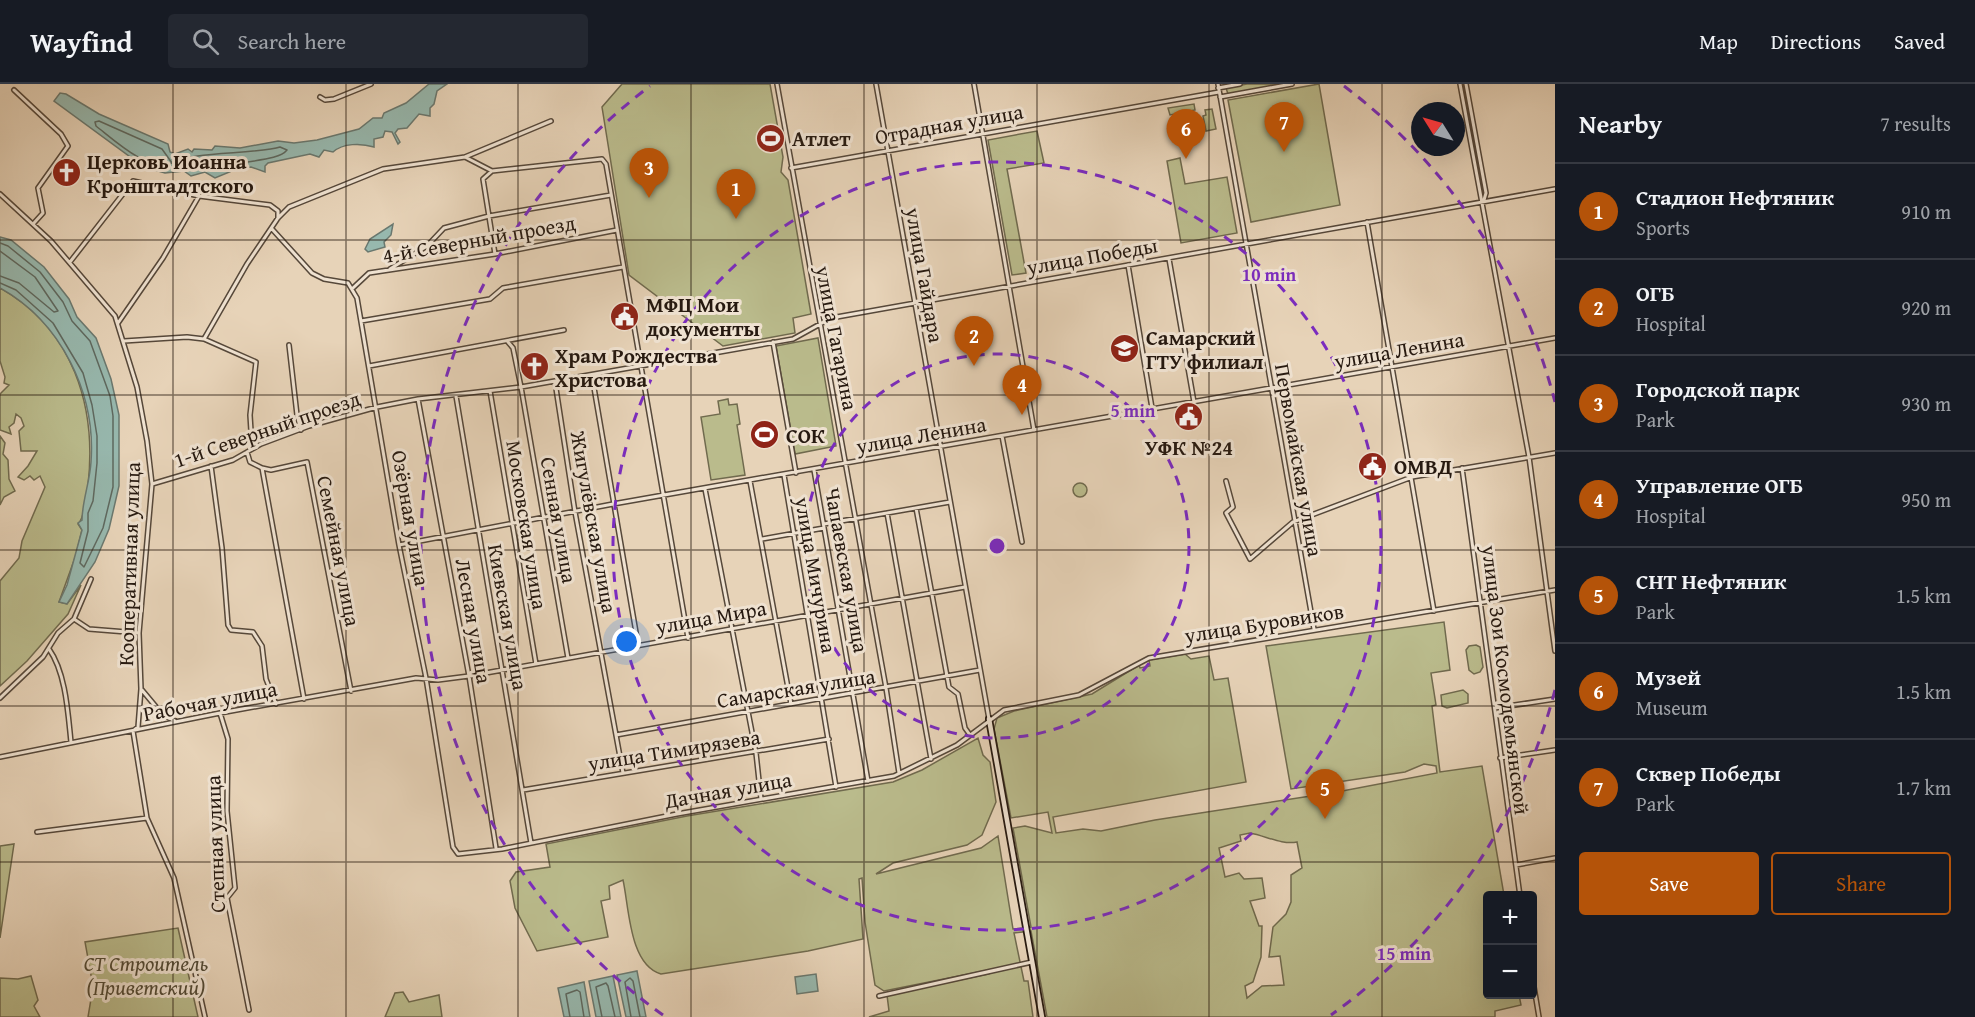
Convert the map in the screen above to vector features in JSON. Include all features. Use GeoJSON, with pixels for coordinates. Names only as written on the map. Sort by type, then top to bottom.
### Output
{"type":"FeatureCollection","features":[{"type":"Feature","properties":{"kind":"street"},"geometry":{"type":"LineString","coordinates":[[320,97],[325,100],[334,99],[372,84]]}},
{"type":"Feature","properties":{"kind":"street","name":"улица Гагарина"},"geometry":{"type":"LineString","coordinates":[[777,84],[886,688],[899,774]]}},
{"type":"Feature","properties":{"kind":"street","name":"улица Гайдара"},"geometry":{"type":"LineString","coordinates":[[876,84],[989,719]]}},
{"type":"Feature","properties":{"kind":"street"},"geometry":{"type":"LineString","coordinates":[[974,84],[1034,430]]}},
{"type":"Feature","properties":{"kind":"street","name":"Отрадная улица"},"geometry":{"type":"LineString","coordinates":[[791,168],[1219,90],[1240,84]]}},
{"type":"Feature","properties":{"kind":"street","name":"Отрадная улица"},"geometry":{"type":"LineString","coordinates":[[1219,90],[1292,84]]}},
{"type":"Feature","properties":{"kind":"street"},"geometry":{"type":"LineString","coordinates":[[1460,84],[1480,194],[1484,202],[1529,457],[1555,651]]}},
{"type":"Feature","properties":{"kind":"street"},"geometry":{"type":"LineString","coordinates":[[1466,84],[1486,191],[1484,202]]}},
{"type":"Feature","properties":{"kind":"street"},"geometry":{"type":"LineString","coordinates":[[14,90],[62,134],[68,146],[38,188],[43,213],[34,223]]}},
{"type":"Feature","properties":{"kind":"street","name":"Первомайская улица"},"geometry":{"type":"LineString","coordinates":[[1219,90],[1293,522],[1314,629]]}},
{"type":"Feature","properties":{"kind":"street"},"geometry":{"type":"LineString","coordinates":[[204,339],[247,264],[278,218],[289,207],[383,169],[465,157],[551,121]]}},
{"type":"Feature","properties":{"kind":"street"},"geometry":{"type":"LineString","coordinates":[[465,157],[492,171],[602,159],[606,164],[688,638]]}},
{"type":"Feature","properties":{"kind":"street"},"geometry":{"type":"LineString","coordinates":[[492,171],[483,179],[489,232],[495,254]]}},
{"type":"Feature","properties":{"kind":"street"},"geometry":{"type":"LineString","coordinates":[[70,262],[133,181],[199,196],[270,205],[278,211],[278,218]]}},
{"type":"Feature","properties":{"kind":"street","name":"улица Победы"},"geometry":{"type":"LineString","coordinates":[[640,366],[773,342],[804,334],[819,323],[831,318],[1555,189]]}},
{"type":"Feature","properties":{"kind":"street","name":"Кооперативная улица"},"geometry":{"type":"LineString","coordinates":[[0,195],[34,223],[70,262],[118,323],[143,417],[152,484],[139,633],[141,689],[138,727],[133,731]]}},
{"type":"Feature","properties":{"kind":"street"},"geometry":{"type":"LineString","coordinates":[[389,269],[426,246],[444,228],[489,216],[611,195]]}},
{"type":"Feature","properties":{"kind":"street"},"geometry":{"type":"LineString","coordinates":[[118,323],[163,258],[199,196]]}},
{"type":"Feature","properties":{"kind":"street"},"geometry":{"type":"LineString","coordinates":[[1367,222],[1434,611]]}},
{"type":"Feature","properties":{"kind":"street"},"geometry":{"type":"LineString","coordinates":[[272,229],[299,262],[312,273],[324,279],[343,281],[353,288]]}},
{"type":"Feature","properties":{"kind":"street","name":"4-й Северный проезд"},"geometry":{"type":"LineString","coordinates":[[353,288],[369,273],[495,254],[617,231]]}},
{"type":"Feature","properties":{"kind":"street"},"geometry":{"type":"LineString","coordinates":[[1168,258],[1194,402]]}},
{"type":"Feature","properties":{"kind":"street"},"geometry":{"type":"LineString","coordinates":[[1128,265],[1152,409]]}},
{"type":"Feature","properties":{"kind":"street"},"geometry":{"type":"LineString","coordinates":[[361,321],[490,299],[503,288],[623,267]]}},
{"type":"Feature","properties":{"kind":"street","name":"Озёрная улица"},"geometry":{"type":"LineString","coordinates":[[353,288],[377,407],[399,545],[426,678],[453,848],[458,854]]}},
{"type":"Feature","properties":{"kind":"street"},"geometry":{"type":"LineString","coordinates":[[369,366],[564,330]]}},
{"type":"Feature","properties":{"kind":"street"},"geometry":{"type":"LineString","coordinates":[[124,341],[186,337],[204,339],[256,362],[251,406],[252,448]]}},
{"type":"Feature","properties":{"kind":"street","name":"улица Ленина"},"geometry":{"type":"LineString","coordinates":[[399,545],[614,504],[1555,338]]}},
{"type":"Feature","properties":{"kind":"street","name":"Сенная улица"},"geometry":{"type":"LineString","coordinates":[[508,342],[513,348],[521,387],[568,658]]}},
{"type":"Feature","properties":{"kind":"street","name":"улица Мичурина"},"geometry":{"type":"LineString","coordinates":[[773,342],[796,473]]}},
{"type":"Feature","properties":{"kind":"street"},"geometry":{"type":"LineString","coordinates":[[290,345],[297,415],[301,430]]}},
{"type":"Feature","properties":{"kind":"street","name":"1-й Северный проезд"},"geometry":{"type":"LineString","coordinates":[[152,484],[211,466],[301,430],[377,407],[418,399],[555,382],[640,366]]}},
{"type":"Feature","properties":{"kind":"street"},"geometry":{"type":"LineString","coordinates":[[592,376],[638,644]]}},
{"type":"Feature","properties":{"kind":"street","name":"Жигулёвская улица"},"geometry":{"type":"LineString","coordinates":[[555,382],[575,512],[623,773]]}},
{"type":"Feature","properties":{"kind":"street","name":"Московская улица"},"geometry":{"type":"LineString","coordinates":[[490,391],[536,664]]}},
{"type":"Feature","properties":{"kind":"street","name":"Киевская улица"},"geometry":{"type":"LineString","coordinates":[[456,396],[531,843]]}},
{"type":"Feature","properties":{"kind":"street","name":"Лесная улица"},"geometry":{"type":"LineString","coordinates":[[418,399],[469,676],[496,848]]}},
{"type":"Feature","properties":{"kind":"street"},"geometry":{"type":"LineString","coordinates":[[1002,436],[1022,542]]}},
{"type":"Feature","properties":{"kind":"street"},"geometry":{"type":"LineString","coordinates":[[247,452],[250,462],[262,468],[304,699]]}},
{"type":"Feature","properties":{"kind":"street"},"geometry":{"type":"LineString","coordinates":[[1226,481],[1233,507],[1226,513],[1250,559],[1293,522],[1412,477],[1555,453]]}},
{"type":"Feature","properties":{"kind":"street","name":"Семейная улица"},"geometry":{"type":"LineString","coordinates":[[262,468],[271,470],[307,462],[351,691]]}},
{"type":"Feature","properties":{"kind":"street"},"geometry":{"type":"LineString","coordinates":[[211,466],[222,548],[228,625],[231,630],[253,632],[259,638],[266,679],[276,704]]}},
{"type":"Feature","properties":{"kind":"street","name":"улица Зои Космодемьянской"},"geometry":{"type":"LineString","coordinates":[[1462,468],[1519,891]]}},
{"type":"Feature","properties":{"kind":"street","name":"Чапаевская улица"},"geometry":{"type":"LineString","coordinates":[[814,470],[868,782]]}},
{"type":"Feature","properties":{"kind":"street","name":"улица Мичурина"},"geometry":{"type":"LineString","coordinates":[[784,475],[837,787]]}},
{"type":"Feature","properties":{"kind":"street"},"geometry":{"type":"LineString","coordinates":[[750,481],[791,704]]}},
{"type":"Feature","properties":{"kind":"street"},"geometry":{"type":"LineString","coordinates":[[705,489],[730,629],[756,753],[761,799]]}},
{"type":"Feature","properties":{"kind":"street"},"geometry":{"type":"LineString","coordinates":[[762,539],[950,502]]}},
{"type":"Feature","properties":{"kind":"street"},"geometry":{"type":"LineString","coordinates":[[916,508],[949,687],[958,694],[964,728],[970,735]]}},
{"type":"Feature","properties":{"kind":"street"},"geometry":{"type":"LineString","coordinates":[[887,513],[931,759]]}},
{"type":"Feature","properties":{"kind":"street"},"geometry":{"type":"LineString","coordinates":[[0,698],[49,649],[58,633],[74,619],[91,579]]}},
{"type":"Feature","properties":{"kind":"street","name":"улица Мира"},"geometry":{"type":"LineString","coordinates":[[426,678],[438,680],[469,676],[965,587]]}},
{"type":"Feature","properties":{"kind":"street","name":"улица Буровиков"},"geometry":{"type":"LineString","coordinates":[[989,719],[1019,706],[1079,695],[1149,658],[1555,590]]}},
{"type":"Feature","properties":{"kind":"street"},"geometry":{"type":"LineString","coordinates":[[74,619],[84,628],[139,633]]}},
{"type":"Feature","properties":{"kind":"street"},"geometry":{"type":"LineString","coordinates":[[49,649],[53,655],[63,690],[71,742]]}},
{"type":"Feature","properties":{"kind":"street","name":"Самарская улица"},"geometry":{"type":"LineString","coordinates":[[616,735],[980,670]]}},
{"type":"Feature","properties":{"kind":"street","name":"Рабочая улица"},"geometry":{"type":"LineString","coordinates":[[0,757],[220,713],[426,678]]}},
{"type":"Feature","properties":{"kind":"street"},"geometry":{"type":"LineString","coordinates":[[141,689],[162,714],[177,722]]}},
{"type":"Feature","properties":{"kind":"street"},"geometry":{"type":"LineString","coordinates":[[1494,708],[1555,699]]}},
{"type":"Feature","properties":{"kind":"street","name":"Степная улица"},"geometry":{"type":"LineString","coordinates":[[220,713],[228,739],[227,811],[235,888],[227,898],[249,1010]]}},
{"type":"Feature","properties":{"kind":"street"},"geometry":{"type":"LineString","coordinates":[[989,719],[1042,1017]]}},
{"type":"Feature","properties":{"kind":"street","name":"Дачная улица"},"geometry":{"type":"LineString","coordinates":[[458,854],[502,849],[761,799],[868,782],[899,774],[931,759],[970,735],[989,719]]}},
{"type":"Feature","properties":{"kind":"street"},"geometry":{"type":"LineString","coordinates":[[133,731],[147,818],[174,878],[205,1017]]}},
{"type":"Feature","properties":{"kind":"street","name":"улица Тимирязева"},"geometry":{"type":"LineString","coordinates":[[523,790],[756,753],[829,739]]}},
{"type":"Feature","properties":{"kind":"street"},"geometry":{"type":"LineString","coordinates":[[1500,758],[1555,750]]}},
{"type":"Feature","properties":{"kind":"street"},"geometry":{"type":"LineString","coordinates":[[37,832],[147,818]]}},
{"type":"Feature","properties":{"kind":"street"},"geometry":{"type":"LineString","coordinates":[[1516,865],[1555,858]]}},
{"type":"Feature","properties":{"kind":"street"},"geometry":{"type":"LineString","coordinates":[[879,996],[1032,963]]}},
{"type":"Feature","properties":{"kind":"street"},"geometry":{"type":"LineString","coordinates":[[1536,999],[1539,1017]]}},
{"type":"Feature","properties":{"kind":"green space"},"geometry":{"type":"Polygon","coordinates":[[[622,84],[770,84],[783,157],[781,172],[788,180],[811,314],[793,318],[795,333],[723,346],[629,275],[602,107],[622,84]]]}},
{"type":"Feature","properties":{"kind":"green space"},"geometry":{"type":"Polygon","coordinates":[[[1247,84],[1284,84],[1228,94],[1226,88],[1247,84]]]}},
{"type":"Feature","properties":{"kind":"green space"},"geometry":{"type":"Polygon","coordinates":[[[1319,84],[1340,205],[1251,222],[1228,100],[1319,84]]]}},
{"type":"Feature","properties":{"kind":"green space"},"geometry":{"type":"Polygon","coordinates":[[[1463,84],[1483,189],[1481,189],[1463,84]]]}},
{"type":"Feature","properties":{"kind":"green space"},"geometry":{"type":"Polygon","coordinates":[[[1194,104],[1195,110],[1170,115],[1168,108],[1194,104]]]}},
{"type":"Feature","properties":{"kind":"green space"},"geometry":{"type":"Polygon","coordinates":[[[1212,109],[1216,129],[1206,131],[1203,116],[1206,115],[1205,110],[1212,109]]]}},
{"type":"Feature","properties":{"kind":"green space"},"geometry":{"type":"Polygon","coordinates":[[[1037,131],[1044,163],[1007,169],[1026,273],[1012,275],[988,140],[1037,131]]]}},
{"type":"Feature","properties":{"kind":"green space"},"geometry":{"type":"Polygon","coordinates":[[[1180,158],[1185,184],[1227,177],[1237,233],[1181,243],[1167,161],[1180,158]]]}},
{"type":"Feature","properties":{"kind":"green space"},"geometry":{"type":"Polygon","coordinates":[[[0,288],[25,305],[46,325],[75,372],[88,427],[90,456],[86,500],[78,524],[82,530],[76,555],[59,602],[67,604],[81,585],[68,614],[27,661],[0,686],[0,581],[19,558],[22,541],[45,487],[40,476],[34,480],[30,476],[24,480],[18,477],[37,451],[21,451],[19,431],[24,426],[21,418],[16,414],[14,423],[9,427],[11,434],[0,430],[0,394],[9,385],[4,383],[5,377],[0,361],[0,288]]]}},
{"type":"Feature","properties":{"kind":"green space"},"geometry":{"type":"Polygon","coordinates":[[[818,338],[836,446],[795,454],[776,346],[818,338]]]}},
{"type":"Feature","properties":{"kind":"green space"},"geometry":{"type":"Polygon","coordinates":[[[728,399],[729,405],[737,404],[740,424],[737,425],[745,475],[711,480],[701,417],[720,414],[718,401],[728,399]]]}},
{"type":"Feature","properties":{"kind":"green space"},"geometry":{"type":"Polygon","coordinates":[[[0,436],[5,443],[3,454],[8,460],[9,479],[15,491],[4,497],[0,505],[0,436]]]}},
{"type":"Feature","properties":{"kind":"green space"},"geometry":{"type":"Polygon","coordinates":[[[1080,483],[1085,485],[1087,490],[1085,495],[1080,497],[1075,495],[1073,490],[1075,485],[1080,483]]]}},
{"type":"Feature","properties":{"kind":"green space"},"geometry":{"type":"Polygon","coordinates":[[[1444,622],[1450,670],[1431,673],[1436,705],[1432,706],[1440,772],[1482,766],[1503,891],[1483,891],[1483,999],[1520,999],[1521,1005],[1495,1011],[1495,1017],[1047,1017],[1031,931],[1014,933],[1024,981],[1028,981],[1033,1017],[869,1017],[889,1011],[887,995],[989,974],[989,970],[884,991],[875,985],[865,922],[862,878],[859,879],[863,939],[808,951],[661,974],[650,968],[636,947],[623,880],[609,886],[610,899],[601,901],[608,937],[537,951],[515,908],[510,881],[516,872],[550,867],[546,844],[687,816],[893,782],[922,770],[978,738],[983,755],[990,762],[996,802],[982,835],[967,845],[893,863],[876,874],[981,848],[998,836],[1013,929],[1031,927],[1013,828],[1025,826],[1052,833],[1048,812],[1011,818],[994,729],[997,718],[1014,711],[1092,694],[1139,665],[1140,668],[1150,666],[1149,660],[1185,654],[1191,659],[1209,656],[1214,680],[1228,678],[1246,782],[1053,817],[1056,833],[1083,829],[1101,831],[1437,773],[1436,766],[1424,764],[1405,772],[1291,789],[1266,646],[1444,622]],[[1250,833],[1240,835],[1241,841],[1219,848],[1225,877],[1239,873],[1244,879],[1262,878],[1265,898],[1250,901],[1259,926],[1262,926],[1261,957],[1253,982],[1245,986],[1247,998],[1262,986],[1284,985],[1280,956],[1269,957],[1273,927],[1286,914],[1291,902],[1291,875],[1302,868],[1297,842],[1280,841],[1250,833]]]}},
{"type":"Feature","properties":{"kind":"green space"},"geometry":{"type":"Polygon","coordinates":[[[1469,646],[1480,647],[1483,667],[1480,672],[1474,674],[1469,670],[1466,650],[1469,646]]]}},
{"type":"Feature","properties":{"kind":"green space"},"geometry":{"type":"Polygon","coordinates":[[[1463,690],[1468,694],[1468,703],[1447,708],[1442,706],[1441,695],[1463,690]]]}},
{"type":"Feature","properties":{"kind":"green space"},"geometry":{"type":"Polygon","coordinates":[[[14,844],[0,938],[0,846],[14,844]]]}},
{"type":"Feature","properties":{"kind":"green space","name":"СТ Строитель (Приветский)"},"geometry":{"type":"Polygon","coordinates":[[[178,928],[198,1017],[88,1017],[91,999],[95,997],[85,942],[178,928]]]}},
{"type":"Feature","properties":{"kind":"green space"},"geometry":{"type":"Polygon","coordinates":[[[31,976],[38,1000],[34,1006],[40,1017],[0,1017],[0,978],[18,979],[31,976]]]}},
{"type":"Feature","properties":{"kind":"green space"},"geometry":{"type":"Polygon","coordinates":[[[403,992],[409,1002],[439,995],[442,1017],[385,1017],[395,993],[403,992]]]}},
{"type":"Feature","properties":{"kind":"water"},"geometry":{"type":"Polygon","coordinates":[[[429,84],[447,84],[437,91],[434,104],[430,108],[430,116],[419,114],[407,128],[398,129],[395,133],[400,142],[398,144],[392,132],[385,131],[383,137],[374,139],[374,147],[358,144],[347,145],[333,152],[324,150],[319,157],[310,154],[268,163],[265,166],[265,172],[251,167],[239,168],[215,178],[205,172],[191,176],[184,171],[165,173],[144,167],[54,101],[60,93],[66,94],[99,114],[168,144],[170,152],[175,154],[188,149],[192,152],[194,149],[212,150],[215,146],[240,148],[278,141],[294,143],[317,140],[359,129],[373,118],[382,118],[384,113],[406,103],[429,84]]]}},
{"type":"Feature","properties":{"kind":"water"},"geometry":{"type":"Polygon","coordinates":[[[393,224],[391,235],[384,242],[385,247],[368,252],[365,249],[370,239],[393,224]]]}},
{"type":"Feature","properties":{"kind":"water"},"geometry":{"type":"Polygon","coordinates":[[[0,237],[11,240],[44,267],[69,299],[77,317],[96,338],[111,379],[119,415],[119,486],[109,529],[95,562],[67,604],[59,602],[67,585],[82,530],[78,523],[82,520],[91,462],[91,436],[87,410],[70,362],[57,340],[22,302],[0,288],[0,237]]]}},
{"type":"Feature","properties":{"kind":"water"},"geometry":{"type":"Polygon","coordinates":[[[637,971],[646,1017],[626,1017],[617,975],[637,971]]]}},
{"type":"Feature","properties":{"kind":"water"},"geometry":{"type":"Polygon","coordinates":[[[816,974],[818,991],[797,994],[795,977],[816,974]]]}},
{"type":"Feature","properties":{"kind":"water"},"geometry":{"type":"Polygon","coordinates":[[[613,976],[621,1017],[596,1017],[589,981],[613,976]]]}},
{"type":"Feature","properties":{"kind":"water"},"geometry":{"type":"Polygon","coordinates":[[[584,982],[590,1017],[564,1017],[558,988],[584,982]]]}},
{"type":"Feature","properties":{"kind":"place","name":"Атлет"},"geometry":{"type":"Point","coordinates":[771,138]}},
{"type":"Feature","properties":{"kind":"place","name":"Сквер Победы"},"geometry":{"type":"Point","coordinates":[1284,152]}},
{"type":"Feature","properties":{"kind":"place","name":"Музей"},"geometry":{"type":"Point","coordinates":[1186,159]}},
{"type":"Feature","properties":{"kind":"place","name":"Церковь Иоанна Кронштадтского"},"geometry":{"type":"Point","coordinates":[66,173]}},
{"type":"Feature","properties":{"kind":"place","name":"Городской парк"},"geometry":{"type":"Point","coordinates":[649,198]}},
{"type":"Feature","properties":{"kind":"place","name":"Стадион Нефтяник"},"geometry":{"type":"Point","coordinates":[736,219]}},
{"type":"Feature","properties":{"kind":"place","name":"МФЦ Мои документы"},"geometry":{"type":"Point","coordinates":[625,316]}},
{"type":"Feature","properties":{"kind":"place","name":"Самарский ГТУ филиал"},"geometry":{"type":"Point","coordinates":[1125,349]}},
{"type":"Feature","properties":{"kind":"place","name":"ОГБ"},"geometry":{"type":"Point","coordinates":[974,366]}},
{"type":"Feature","properties":{"kind":"place","name":"Храм Рождества Христова"},"geometry":{"type":"Point","coordinates":[534,367]}},
{"type":"Feature","properties":{"kind":"place","name":"Управление ОГБ"},"geometry":{"type":"Point","coordinates":[1022,415]}},
{"type":"Feature","properties":{"kind":"place","name":"УФК №24"},"geometry":{"type":"Point","coordinates":[1189,416]}},
{"type":"Feature","properties":{"kind":"place","name":"СОК"},"geometry":{"type":"Point","coordinates":[765,435]}},
{"type":"Feature","properties":{"kind":"place","name":"ОМВД"},"geometry":{"type":"Point","coordinates":[1373,466]}},
{"type":"Feature","properties":{"kind":"place","name":"СНТ Нефтяник"},"geometry":{"type":"Point","coordinates":[1325,819]}}]}
